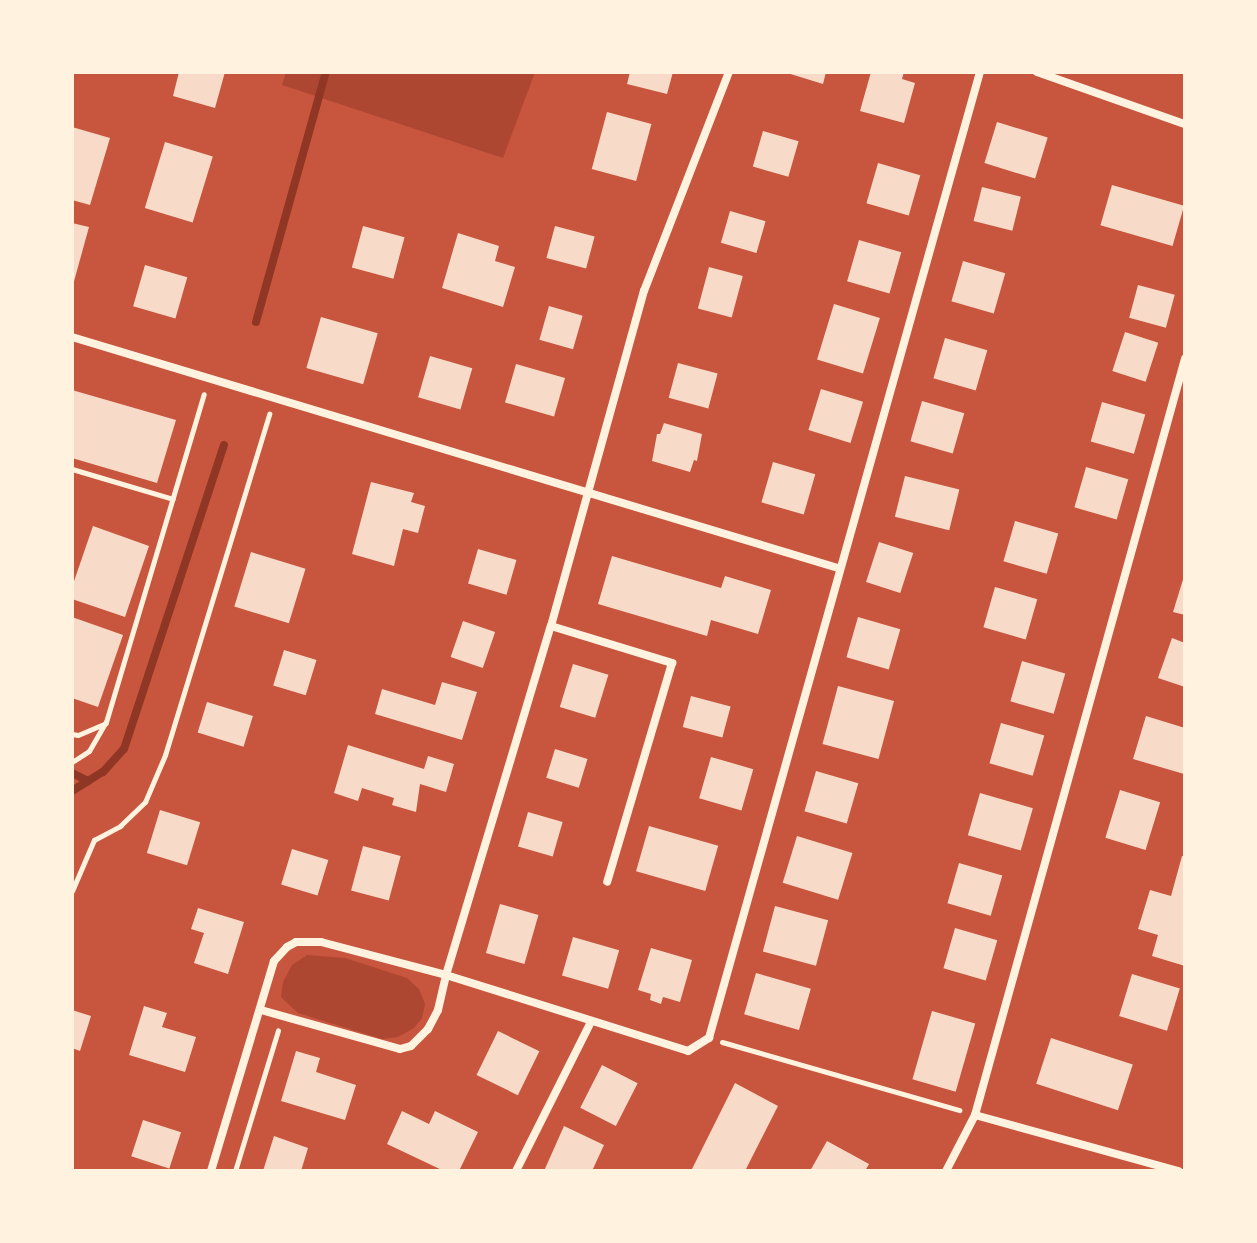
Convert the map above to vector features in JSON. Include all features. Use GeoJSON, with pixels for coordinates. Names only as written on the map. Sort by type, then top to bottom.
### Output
{"type":"FeatureCollection","features":[{"type":"Feature","properties":{"kind":"street"},"geometry":{"type":"LineString","coordinates":[[261,1010],[388,1048],[411,1046],[423,1037],[433,1021],[551,626],[586,489],[644,291],[729,72]]}},
{"type":"Feature","properties":{"kind":"street"},"geometry":{"type":"LineString","coordinates":[[211,1171],[274,961],[296,942],[321,942],[446,975],[688,1051],[709,1038],[838,568],[980,72]]}},
{"type":"Feature","properties":{"kind":"street"},"geometry":{"type":"LineString","coordinates":[[1037,72],[1185,124]]}},
{"type":"Feature","properties":{"kind":"street"},"geometry":{"type":"LineString","coordinates":[[72,337],[586,489],[838,568]]}},
{"type":"Feature","properties":{"kind":"street"},"geometry":{"type":"LineString","coordinates":[[946,1171],[975,1115],[1185,359]]}},
{"type":"Feature","properties":{"kind":"street"},"geometry":{"type":"LineString","coordinates":[[551,626],[672,663],[607,882]]}},
{"type":"Feature","properties":{"kind":"street"},"geometry":{"type":"LineString","coordinates":[[516,1171],[591,1022]]}},
{"type":"Feature","properties":{"kind":"street"},"geometry":{"type":"LineString","coordinates":[[975,1115],[1178,1171]]}},
{"type":"Feature","properties":{"kind":"path"},"geometry":{"type":"LineString","coordinates":[[72,762],[89,751],[106,722],[209,378]]}},
{"type":"Feature","properties":{"kind":"path"},"geometry":{"type":"LineString","coordinates":[[72,891],[94,840],[120,826],[145,802],[165,755],[274,398]]}},
{"type":"Feature","properties":{"kind":"path"},"geometry":{"type":"LineString","coordinates":[[72,469],[173,499]]}},
{"type":"Feature","properties":{"kind":"path"},"geometry":{"type":"LineString","coordinates":[[72,734],[78,735],[106,722]]}},
{"type":"Feature","properties":{"kind":"path"},"geometry":{"type":"LineString","coordinates":[[235,1171],[282,1016]]}},
{"type":"Feature","properties":{"kind":"path"},"geometry":{"type":"LineString","coordinates":[[709,1038],[975,1115]]}},
{"type":"Feature","properties":{"kind":"shaded area"},"geometry":{"type":"Polygon","coordinates":[[[286,72],[535,72],[503,158],[282,85],[286,72]]]}},
{"type":"Feature","properties":{"kind":"shaded area"},"geometry":{"type":"Polygon","coordinates":[[[307,955],[345,958],[407,978],[419,989],[425,1004],[422,1018],[414,1028],[398,1037],[382,1039],[298,1013],[281,997],[283,982],[292,965],[307,955]]]}},
{"type":"Feature","properties":{"kind":"building"},"geometry":{"type":"Polygon","coordinates":[[[179,72],[225,72],[215,108],[173,96],[179,72]]]}},
{"type":"Feature","properties":{"kind":"building"},"geometry":{"type":"Polygon","coordinates":[[[630,72],[673,72],[667,94],[627,84],[630,72]]]}},
{"type":"Feature","properties":{"kind":"building"},"geometry":{"type":"Polygon","coordinates":[[[784,72],[826,72],[823,84],[784,72]]]}},
{"type":"Feature","properties":{"kind":"building"},"geometry":{"type":"Polygon","coordinates":[[[871,72],[904,72],[902,79],[915,83],[904,123],[860,111],[871,72]]]}},
{"type":"Feature","properties":{"kind":"building"},"geometry":{"type":"Polygon","coordinates":[[[607,112],[651,124],[636,181],[592,169],[607,112]]]}},
{"type":"Feature","properties":{"kind":"building"},"geometry":{"type":"Polygon","coordinates":[[[997,122],[1048,137],[1035,179],[984,163],[997,122]]]}},
{"type":"Feature","properties":{"kind":"building"},"geometry":{"type":"Polygon","coordinates":[[[72,127],[110,138],[90,205],[72,200],[72,127]]]}},
{"type":"Feature","properties":{"kind":"building"},"geometry":{"type":"Polygon","coordinates":[[[763,131],[799,141],[788,177],[753,167],[763,131]]]}},
{"type":"Feature","properties":{"kind":"building"},"geometry":{"type":"Polygon","coordinates":[[[165,142],[213,157],[193,223],[145,208],[165,142]]]}},
{"type":"Feature","properties":{"kind":"building"},"geometry":{"type":"Polygon","coordinates":[[[878,163],[920,175],[909,216],[866,203],[878,163]]]}},
{"type":"Feature","properties":{"kind":"building"},"geometry":{"type":"Polygon","coordinates":[[[1112,185],[1184,206],[1173,246],[1100,225],[1112,185]]]}},
{"type":"Feature","properties":{"kind":"building"},"geometry":{"type":"Polygon","coordinates":[[[982,187],[1021,197],[1012,231],[974,221],[982,187]]]}},
{"type":"Feature","properties":{"kind":"building"},"geometry":{"type":"Polygon","coordinates":[[[730,211],[766,221],[756,253],[721,243],[730,211]]]}},
{"type":"Feature","properties":{"kind":"building"},"geometry":{"type":"Polygon","coordinates":[[[72,223],[89,227],[73,285],[72,285],[72,223]]]}},
{"type":"Feature","properties":{"kind":"building"},"geometry":{"type":"Polygon","coordinates":[[[363,226],[405,237],[393,279],[352,268],[363,226]]]}},
{"type":"Feature","properties":{"kind":"building"},"geometry":{"type":"Polygon","coordinates":[[[555,226],[595,237],[586,268],[546,258],[555,226]]]}},
{"type":"Feature","properties":{"kind":"building"},"geometry":{"type":"Polygon","coordinates":[[[458,233],[499,246],[495,261],[515,267],[503,307],[442,288],[458,233]]]}},
{"type":"Feature","properties":{"kind":"building"},"geometry":{"type":"Polygon","coordinates":[[[859,240],[901,252],[889,293],[847,281],[859,240]]]}},
{"type":"Feature","properties":{"kind":"building"},"geometry":{"type":"Polygon","coordinates":[[[963,261],[1005,273],[994,314],[951,301],[963,261]]]}},
{"type":"Feature","properties":{"kind":"building"},"geometry":{"type":"Polygon","coordinates":[[[145,265],[187,277],[175,318],[133,306],[145,265]]]}},
{"type":"Feature","properties":{"kind":"building"},"geometry":{"type":"Polygon","coordinates":[[[709,267],[743,276],[732,318],[698,309],[709,267]]]}},
{"type":"Feature","properties":{"kind":"building"},"geometry":{"type":"Polygon","coordinates":[[[1138,285],[1175,295],[1166,328],[1129,318],[1138,285]]]}},
{"type":"Feature","properties":{"kind":"building"},"geometry":{"type":"Polygon","coordinates":[[[834,304],[880,318],[863,373],[817,359],[834,304]]]}},
{"type":"Feature","properties":{"kind":"building"},"geometry":{"type":"Polygon","coordinates":[[[549,306],[583,316],[573,349],[539,340],[549,306]]]}},
{"type":"Feature","properties":{"kind":"building"},"geometry":{"type":"Polygon","coordinates":[[[321,317],[378,333],[363,384],[306,368],[321,317]]]}},
{"type":"Feature","properties":{"kind":"building"},"geometry":{"type":"Polygon","coordinates":[[[1125,332],[1158,343],[1146,382],[1112,371],[1125,332]]]}},
{"type":"Feature","properties":{"kind":"building"},"geometry":{"type":"Polygon","coordinates":[[[945,338],[987,350],[976,391],[933,378],[945,338]]]}},
{"type":"Feature","properties":{"kind":"building"},"geometry":{"type":"Polygon","coordinates":[[[430,356],[472,368],[460,409],[418,397],[430,356]]]}},
{"type":"Feature","properties":{"kind":"building"},"geometry":{"type":"Polygon","coordinates":[[[678,363],[718,374],[708,408],[669,398],[678,363]]]}},
{"type":"Feature","properties":{"kind":"building"},"geometry":{"type":"Polygon","coordinates":[[[516,364],[565,378],[554,417],[505,402],[516,364]]]}},
{"type":"Feature","properties":{"kind":"building"},"geometry":{"type":"Polygon","coordinates":[[[821,389],[863,402],[851,443],[808,430],[821,389]]]}},
{"type":"Feature","properties":{"kind":"building"},"geometry":{"type":"Polygon","coordinates":[[[72,390],[176,420],[157,483],[72,458],[72,390]]]}},
{"type":"Feature","properties":{"kind":"building"},"geometry":{"type":"Polygon","coordinates":[[[922,401],[964,413],[953,454],[910,441],[922,401]]]}},
{"type":"Feature","properties":{"kind":"building"},"geometry":{"type":"Polygon","coordinates":[[[1102,402],[1145,414],[1134,454],[1091,441],[1102,402]]]}},
{"type":"Feature","properties":{"kind":"building"},"geometry":{"type":"Polygon","coordinates":[[[664,423],[702,434],[697,461],[694,460],[690,472],[652,461],[657,434],[660,434],[664,423]]]}},
{"type":"Feature","properties":{"kind":"building"},"geometry":{"type":"Polygon","coordinates":[[[773,462],[815,474],[804,515],[761,502],[773,462]]]}},
{"type":"Feature","properties":{"kind":"building"},"geometry":{"type":"Polygon","coordinates":[[[1086,467],[1128,479],[1117,520],[1074,507],[1086,467]]]}},
{"type":"Feature","properties":{"kind":"building"},"geometry":{"type":"Polygon","coordinates":[[[905,476],[959,490],[949,530],[895,517],[905,476]]]}},
{"type":"Feature","properties":{"kind":"building"},"geometry":{"type":"Polygon","coordinates":[[[371,482],[414,493],[411,502],[425,506],[418,533],[403,529],[394,566],[352,554],[371,482]]]}},
{"type":"Feature","properties":{"kind":"building"},"geometry":{"type":"Polygon","coordinates":[[[1015,521],[1058,533],[1047,574],[1003,561],[1015,521]]]}},
{"type":"Feature","properties":{"kind":"building"},"geometry":{"type":"Polygon","coordinates":[[[93,526],[149,546],[125,617],[72,599],[72,587],[93,526]]]}},
{"type":"Feature","properties":{"kind":"building"},"geometry":{"type":"Polygon","coordinates":[[[879,542],[913,553],[900,593],[866,582],[879,542]]]}},
{"type":"Feature","properties":{"kind":"building"},"geometry":{"type":"Polygon","coordinates":[[[478,549],[516,560],[507,595],[468,584],[478,549]]]}},
{"type":"Feature","properties":{"kind":"building"},"geometry":{"type":"Polygon","coordinates":[[[251,552],[306,569],[289,623],[234,607],[251,552]]]}},
{"type":"Feature","properties":{"kind":"building"},"geometry":{"type":"Polygon","coordinates":[[[612,556],[721,588],[725,576],[771,590],[758,634],[711,620],[707,636],[598,604],[612,556]]]}},
{"type":"Feature","properties":{"kind":"building"},"geometry":{"type":"Polygon","coordinates":[[[1185,573],[1185,615],[1173,612],[1185,573]]]}},
{"type":"Feature","properties":{"kind":"building"},"geometry":{"type":"Polygon","coordinates":[[[995,587],[1037,599],[1026,640],[983,627],[995,587]]]}},
{"type":"Feature","properties":{"kind":"building"},"geometry":{"type":"Polygon","coordinates":[[[72,617],[123,635],[98,707],[72,698],[72,617]]]}},
{"type":"Feature","properties":{"kind":"building"},"geometry":{"type":"Polygon","coordinates":[[[858,617],[900,629],[889,670],[846,657],[858,617]]]}},
{"type":"Feature","properties":{"kind":"building"},"geometry":{"type":"Polygon","coordinates":[[[463,621],[495,632],[483,668],[451,657],[463,621]]]}},
{"type":"Feature","properties":{"kind":"building"},"geometry":{"type":"Polygon","coordinates":[[[1172,638],[1185,643],[1185,687],[1158,678],[1172,638]]]}},
{"type":"Feature","properties":{"kind":"building"},"geometry":{"type":"Polygon","coordinates":[[[284,650],[317,660],[306,695],[273,685],[284,650]]]}},
{"type":"Feature","properties":{"kind":"building"},"geometry":{"type":"Polygon","coordinates":[[[1022,661],[1065,673],[1054,714],[1010,701],[1022,661]]]}},
{"type":"Feature","properties":{"kind":"building"},"geometry":{"type":"Polygon","coordinates":[[[573,664],[608,675],[595,718],[560,707],[573,664]]]}},
{"type":"Feature","properties":{"kind":"building"},"geometry":{"type":"Polygon","coordinates":[[[442,682],[477,692],[462,740],[375,714],[382,689],[435,705],[442,682]]]}},
{"type":"Feature","properties":{"kind":"building"},"geometry":{"type":"Polygon","coordinates":[[[838,686],[894,701],[878,759],[822,744],[838,686]]]}},
{"type":"Feature","properties":{"kind":"building"},"geometry":{"type":"Polygon","coordinates":[[[691,696],[731,707],[722,738],[683,727],[691,696]]]}},
{"type":"Feature","properties":{"kind":"building"},"geometry":{"type":"Polygon","coordinates":[[[207,702],[253,716],[244,747],[198,733],[207,702]]]}},
{"type":"Feature","properties":{"kind":"building"},"geometry":{"type":"Polygon","coordinates":[[[1146,716],[1185,728],[1184,774],[1133,759],[1146,716]]]}},
{"type":"Feature","properties":{"kind":"building"},"geometry":{"type":"Polygon","coordinates":[[[1001,723],[1044,735],[1033,776],[989,763],[1001,723]]]}},
{"type":"Feature","properties":{"kind":"building"},"geometry":{"type":"Polygon","coordinates":[[[348,745],[424,769],[428,756],[454,764],[446,792],[420,784],[416,812],[392,805],[394,798],[362,788],[358,801],[334,793],[348,745]]]}},
{"type":"Feature","properties":{"kind":"building"},"geometry":{"type":"Polygon","coordinates":[[[555,749],[588,759],[579,788],[546,778],[555,749]]]}},
{"type":"Feature","properties":{"kind":"building"},"geometry":{"type":"Polygon","coordinates":[[[711,757],[753,769],[741,810],[699,798],[711,757]]]}},
{"type":"Feature","properties":{"kind":"building"},"geometry":{"type":"Polygon","coordinates":[[[816,771],[858,783],[847,824],[804,811],[816,771]]]}},
{"type":"Feature","properties":{"kind":"building"},"geometry":{"type":"Polygon","coordinates":[[[1120,790],[1160,802],[1146,850],[1105,838],[1120,790]]]}},
{"type":"Feature","properties":{"kind":"building"},"geometry":{"type":"Polygon","coordinates":[[[980,793],[1033,808],[1021,850],[968,835],[980,793]]]}},
{"type":"Feature","properties":{"kind":"building"},"geometry":{"type":"Polygon","coordinates":[[[160,810],[200,822],[187,865],[147,853],[160,810]]]}},
{"type":"Feature","properties":{"kind":"building"},"geometry":{"type":"Polygon","coordinates":[[[528,812],[563,822],[553,857],[518,847],[528,812]]]}},
{"type":"Feature","properties":{"kind":"building"},"geometry":{"type":"Polygon","coordinates":[[[649,826],[718,846],[705,891],[636,871],[649,826]]]}},
{"type":"Feature","properties":{"kind":"building"},"geometry":{"type":"Polygon","coordinates":[[[797,836],[852,853],[838,900],[783,883],[797,836]]]}},
{"type":"Feature","properties":{"kind":"building"},"geometry":{"type":"Polygon","coordinates":[[[363,846],[401,856],[389,901],[351,890],[363,846]]]}},
{"type":"Feature","properties":{"kind":"building"},"geometry":{"type":"Polygon","coordinates":[[[292,849],[328,860],[318,895],[281,884],[292,849]]]}},
{"type":"Feature","properties":{"kind":"building"},"geometry":{"type":"Polygon","coordinates":[[[1182,856],[1185,856],[1185,966],[1152,956],[1158,935],[1138,929],[1150,890],[1171,896],[1182,856]]]}},
{"type":"Feature","properties":{"kind":"building"},"geometry":{"type":"Polygon","coordinates":[[[959,863],[1002,875],[991,916],[947,903],[959,863]]]}},
{"type":"Feature","properties":{"kind":"building"},"geometry":{"type":"Polygon","coordinates":[[[500,904],[538,915],[524,964],[486,953],[500,904]]]}},
{"type":"Feature","properties":{"kind":"building"},"geometry":{"type":"Polygon","coordinates":[[[775,906],[828,920],[816,966],[763,951],[775,906]]]}},
{"type":"Feature","properties":{"kind":"building"},"geometry":{"type":"Polygon","coordinates":[[[198,908],[244,922],[228,974],[194,963],[204,933],[191,929],[198,908]]]}},
{"type":"Feature","properties":{"kind":"building"},"geometry":{"type":"Polygon","coordinates":[[[955,928],[997,940],[986,981],[943,968],[955,928]]]}},
{"type":"Feature","properties":{"kind":"building"},"geometry":{"type":"Polygon","coordinates":[[[573,937],[619,950],[608,989],[562,975],[573,937]]]}},
{"type":"Feature","properties":{"kind":"building"},"geometry":{"type":"Polygon","coordinates":[[[651,948],[692,960],[680,1002],[663,997],[661,1004],[650,1000],[651,994],[638,990],[651,948]]]}},
{"type":"Feature","properties":{"kind":"building"},"geometry":{"type":"Polygon","coordinates":[[[756,973],[811,989],[799,1030],[744,1014],[756,973]]]}},
{"type":"Feature","properties":{"kind":"building"},"geometry":{"type":"Polygon","coordinates":[[[1132,974],[1180,989],[1167,1031],[1119,1016],[1132,974]]]}},
{"type":"Feature","properties":{"kind":"building"},"geometry":{"type":"Polygon","coordinates":[[[144,1006],[167,1013],[162,1027],[196,1037],[185,1072],[129,1055],[144,1006]]]}},
{"type":"Feature","properties":{"kind":"building"},"geometry":{"type":"Polygon","coordinates":[[[72,1010],[91,1016],[80,1051],[72,1048],[72,1010]]]}},
{"type":"Feature","properties":{"kind":"building"},"geometry":{"type":"Polygon","coordinates":[[[932,1011],[975,1023],[956,1092],[912,1079],[932,1011]]]}},
{"type":"Feature","properties":{"kind":"building"},"geometry":{"type":"Polygon","coordinates":[[[498,1031],[539,1051],[518,1095],[477,1075],[498,1031]]]}},
{"type":"Feature","properties":{"kind":"building"},"geometry":{"type":"Polygon","coordinates":[[[1051,1038],[1133,1065],[1118,1110],[1036,1084],[1051,1038]]]}},
{"type":"Feature","properties":{"kind":"building"},"geometry":{"type":"Polygon","coordinates":[[[296,1051],[320,1058],[316,1072],[356,1085],[345,1120],[281,1101],[296,1051]]]}},
{"type":"Feature","properties":{"kind":"building"},"geometry":{"type":"Polygon","coordinates":[[[602,1065],[638,1083],[616,1126],[580,1108],[602,1065]]]}},
{"type":"Feature","properties":{"kind":"building"},"geometry":{"type":"Polygon","coordinates":[[[735,1083],[778,1106],[745,1171],[691,1171],[735,1083]]]}},
{"type":"Feature","properties":{"kind":"building"},"geometry":{"type":"Polygon","coordinates":[[[402,1111],[429,1124],[435,1111],[478,1132],[459,1171],[444,1171],[387,1144],[402,1111]]]}},
{"type":"Feature","properties":{"kind":"building"},"geometry":{"type":"Polygon","coordinates":[[[143,1120],[181,1132],[169,1169],[131,1156],[143,1120]]]}},
{"type":"Feature","properties":{"kind":"building"},"geometry":{"type":"Polygon","coordinates":[[[564,1126],[604,1145],[592,1171],[544,1171],[564,1126]]]}},
{"type":"Feature","properties":{"kind":"building"},"geometry":{"type":"Polygon","coordinates":[[[274,1136],[308,1148],[301,1171],[263,1171],[274,1136]]]}},
{"type":"Feature","properties":{"kind":"building"},"geometry":{"type":"Polygon","coordinates":[[[827,1141],[869,1164],[865,1171],[810,1171],[827,1141]]]}},
{"type":"Feature","properties":{"kind":"waterway"},"geometry":{"type":"LineString","coordinates":[[256,322],[326,72]]}},
{"type":"Feature","properties":{"kind":"waterway"},"geometry":{"type":"LineString","coordinates":[[72,791],[103,772],[124,749],[224,445]]}},
{"type":"Feature","properties":{"kind":"waterway"},"geometry":{"type":"LineString","coordinates":[[72,773],[88,781]]}}]}
